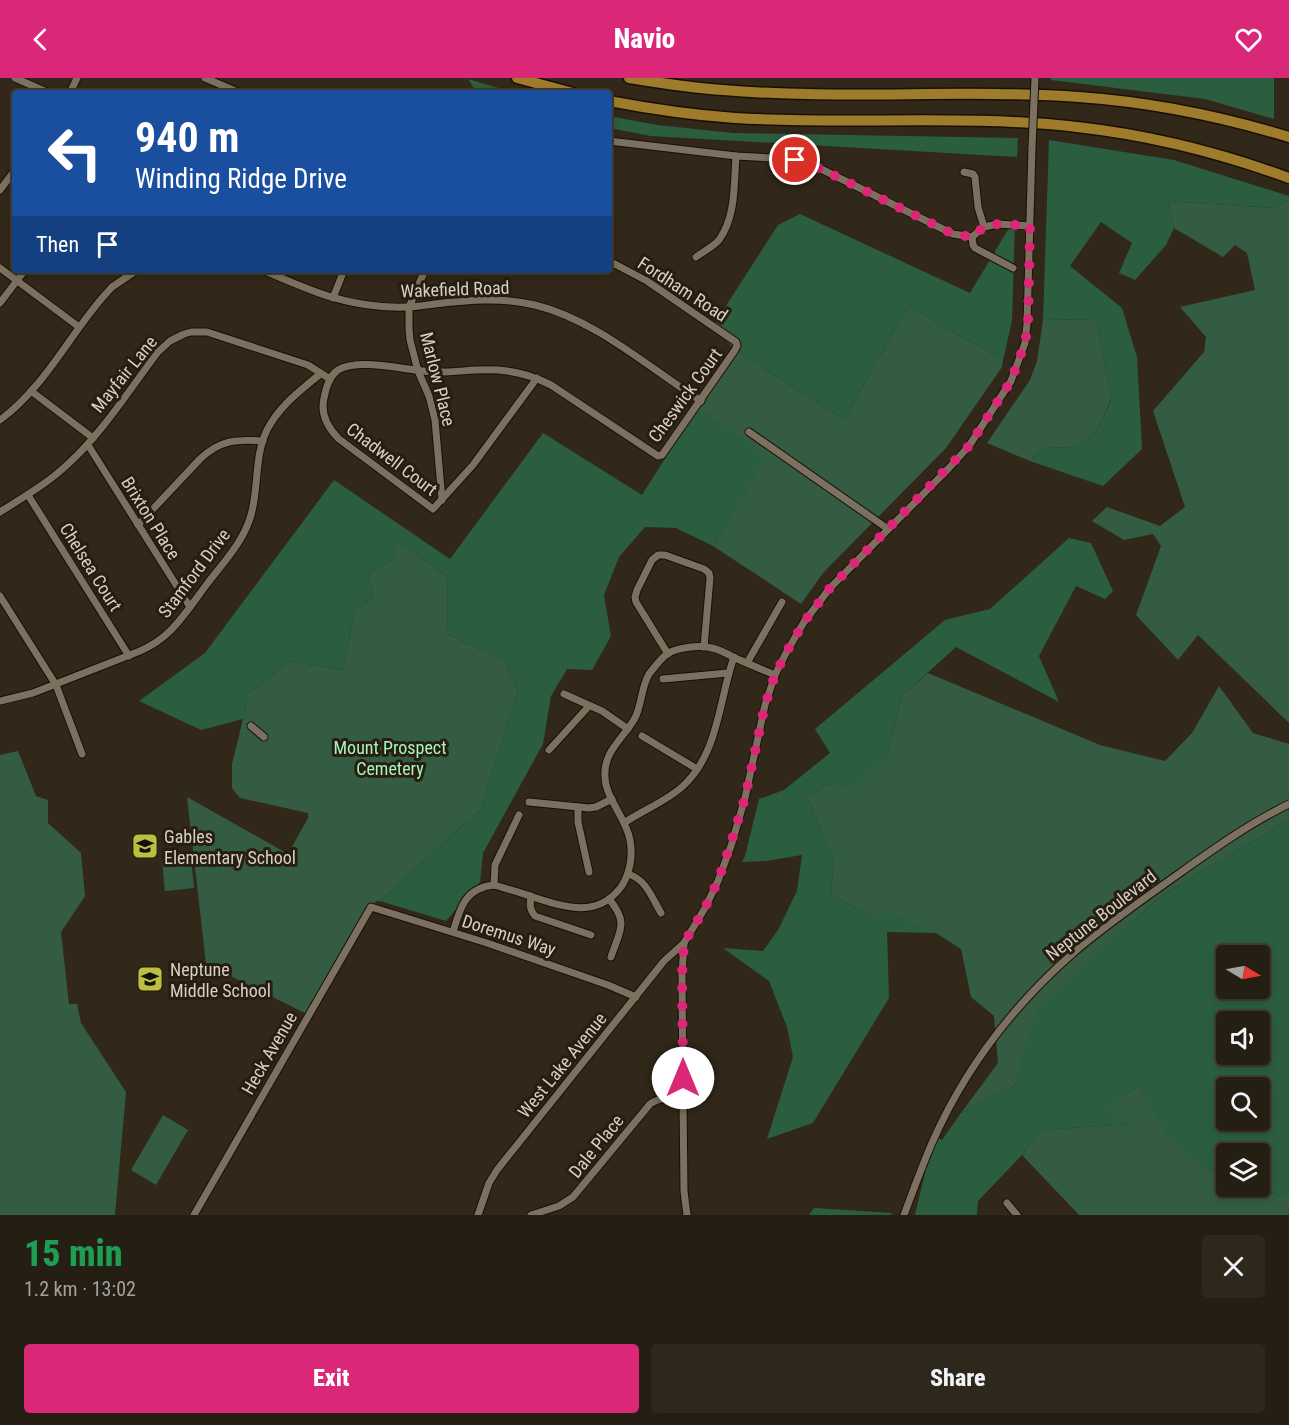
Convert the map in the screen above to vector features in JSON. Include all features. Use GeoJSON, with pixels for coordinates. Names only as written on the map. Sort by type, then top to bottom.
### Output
{"type":"FeatureCollection","features":[{"type":"Feature","properties":{"kind":"highway"},"geometry":{"type":"LineString","coordinates":[[517,78],[562,90]]}},
{"type":"Feature","properties":{"kind":"highway"},"geometry":{"type":"LineString","coordinates":[[628,78],[696,88],[775,93],[987,95],[1099,99],[1199,114],[1289,137]]}},
{"type":"Feature","properties":{"kind":"highway"},"geometry":{"type":"LineString","coordinates":[[612,102],[667,111],[736,118],[982,121],[1075,127],[1126,134],[1190,148],[1289,178]]}},
{"type":"Feature","properties":{"kind":"street"},"geometry":{"type":"LineString","coordinates":[[15,78],[42,90]]}},
{"type":"Feature","properties":{"kind":"street"},"geometry":{"type":"LineString","coordinates":[[205,78],[233,90]]}},
{"type":"Feature","properties":{"kind":"street"},"geometry":{"type":"LineString","coordinates":[[687,1215],[684,1191],[682,974],[684,943],[718,881],[745,798],[765,705],[775,675],[804,622],[847,569],[969,446],[1011,381],[1022,353],[1026,334],[1035,78]]}},
{"type":"Feature","properties":{"kind":"street"},"geometry":{"type":"LineString","coordinates":[[612,141],[736,156],[784,158],[812,165],[953,234],[972,237],[984,227],[998,224],[1030,226]]}},
{"type":"Feature","properties":{"kind":"street"},"geometry":{"type":"LineString","coordinates":[[696,257],[718,241],[729,218],[736,156]]}},
{"type":"Feature","properties":{"kind":"street"},"geometry":{"type":"LineString","coordinates":[[964,172],[973,174],[975,177],[978,207],[984,227]]}},
{"type":"Feature","properties":{"kind":"street"},"geometry":{"type":"LineString","coordinates":[[0,190],[12,174]]}},
{"type":"Feature","properties":{"kind":"street"},"geometry":{"type":"LineString","coordinates":[[972,237],[975,248],[1013,268]]}},
{"type":"Feature","properties":{"kind":"street","name":"Fordham Road"},"geometry":{"type":"LineString","coordinates":[[612,262],[647,280],[733,339],[737,346]]}},
{"type":"Feature","properties":{"kind":"street"},"geometry":{"type":"LineString","coordinates":[[0,268],[79,327]]}},
{"type":"Feature","properties":{"kind":"street"},"geometry":{"type":"LineString","coordinates":[[0,303],[23,273]]}},
{"type":"Feature","properties":{"kind":"street"},"geometry":{"type":"LineString","coordinates":[[0,420],[16,408],[31,391],[112,287],[133,273]]}},
{"type":"Feature","properties":{"kind":"street","name":"Wakefield Road"},"geometry":{"type":"LineString","coordinates":[[269,273],[333,298],[368,305],[408,307],[491,299],[521,302],[549,309],[591,327],[701,401]]}},
{"type":"Feature","properties":{"kind":"street"},"geometry":{"type":"LineString","coordinates":[[333,298],[343,273]]}},
{"type":"Feature","properties":{"kind":"street","name":"Marlow Place"},"geometry":{"type":"LineString","coordinates":[[424,273],[408,307],[410,340],[435,420],[442,500]]}},
{"type":"Feature","properties":{"kind":"street","name":"Mayfair Lane"},"geometry":{"type":"LineString","coordinates":[[0,512],[57,474],[88,445],[158,352],[170,341],[184,334],[198,332],[214,334],[308,365],[330,379]]}},
{"type":"Feature","properties":{"kind":"street","name":"Cheswick Court"},"geometry":{"type":"LineString","coordinates":[[537,378],[558,389],[658,456],[666,452],[737,346]]}},
{"type":"Feature","properties":{"kind":"street"},"geometry":{"type":"LineString","coordinates":[[330,379],[340,369],[364,364],[442,373],[481,369],[499,370],[537,378]]}},
{"type":"Feature","properties":{"kind":"street","name":"Stamford Drive"},"geometry":{"type":"LineString","coordinates":[[0,701],[56,685],[129,656],[152,646],[176,625],[237,544],[246,527],[253,507],[258,459],[263,441],[274,418],[285,404],[320,374]]}},
{"type":"Feature","properties":{"kind":"street","name":"Chadwell Court"},"geometry":{"type":"LineString","coordinates":[[330,379],[323,408],[331,431],[433,509],[473,465],[537,378]]}},
{"type":"Feature","properties":{"kind":"street"},"geometry":{"type":"LineString","coordinates":[[31,391],[93,438]]}},
{"type":"Feature","properties":{"kind":"street"},"geometry":{"type":"LineString","coordinates":[[749,432],[888,529]]}},
{"type":"Feature","properties":{"kind":"street"},"geometry":{"type":"LineString","coordinates":[[138,525],[210,449],[233,440],[263,441]]}},
{"type":"Feature","properties":{"kind":"street","name":"Brixton Place"},"geometry":{"type":"LineString","coordinates":[[88,445],[190,607]]}},
{"type":"Feature","properties":{"kind":"street","name":"Chelsea Court"},"geometry":{"type":"LineString","coordinates":[[28,495],[129,656]]}},
{"type":"Feature","properties":{"kind":"street"},"geometry":{"type":"LineString","coordinates":[[668,654],[635,597],[652,560],[658,555],[665,555],[704,569],[709,573],[704,647]]}},
{"type":"Feature","properties":{"kind":"street"},"geometry":{"type":"LineString","coordinates":[[0,596],[56,685],[82,754]]}},
{"type":"Feature","properties":{"kind":"street"},"geometry":{"type":"LineString","coordinates":[[747,663],[782,602]]}},
{"type":"Feature","properties":{"kind":"street"},"geometry":{"type":"LineString","coordinates":[[453,932],[462,905],[467,897],[479,888],[494,885],[575,908],[587,908],[601,904],[618,891],[628,874],[632,854],[631,841],[606,787],[605,765],[611,749],[628,729],[637,713],[647,678],[668,654],[694,647],[704,647],[723,651],[775,675]]}},
{"type":"Feature","properties":{"kind":"street"},"geometry":{"type":"LineString","coordinates":[[624,823],[678,790],[688,782],[697,769],[712,738],[734,657]]}},
{"type":"Feature","properties":{"kind":"street"},"geometry":{"type":"LineString","coordinates":[[663,679],[728,674]]}},
{"type":"Feature","properties":{"kind":"street"},"geometry":{"type":"LineString","coordinates":[[564,694],[610,716],[628,729]]}},
{"type":"Feature","properties":{"kind":"street"},"geometry":{"type":"LineString","coordinates":[[549,750],[589,705]]}},
{"type":"Feature","properties":{"kind":"street"},"geometry":{"type":"LineString","coordinates":[[251,726],[264,737]]}},
{"type":"Feature","properties":{"kind":"street"},"geometry":{"type":"LineString","coordinates":[[642,736],[697,769]]}},
{"type":"Feature","properties":{"kind":"street"},"geometry":{"type":"LineString","coordinates":[[529,802],[596,807],[612,799]]}},
{"type":"Feature","properties":{"kind":"street","name":"Neptune Boulevard"},"geometry":{"type":"LineString","coordinates":[[904,1215],[933,1141],[956,1096],[992,1041],[1028,998],[1073,953],[1111,922],[1226,840],[1289,804]]}},
{"type":"Feature","properties":{"kind":"street"},"geometry":{"type":"LineString","coordinates":[[578,807],[578,822],[589,872]]}},
{"type":"Feature","properties":{"kind":"street"},"geometry":{"type":"LineString","coordinates":[[494,885],[495,865],[519,815]]}},
{"type":"Feature","properties":{"kind":"street"},"geometry":{"type":"LineString","coordinates":[[628,874],[644,884],[661,913]]}},
{"type":"Feature","properties":{"kind":"street"},"geometry":{"type":"LineString","coordinates":[[531,896],[531,912],[536,916],[591,935]]}},
{"type":"Feature","properties":{"kind":"street"},"geometry":{"type":"LineString","coordinates":[[609,899],[622,919],[622,926],[611,957]]}},
{"type":"Feature","properties":{"kind":"street","name":"Doremus Way"},"geometry":{"type":"LineString","coordinates":[[371,907],[488,943],[636,997]]}},
{"type":"Feature","properties":{"kind":"street","name":"Heck Avenue"},"geometry":{"type":"LineString","coordinates":[[194,1215],[371,907]]}},
{"type":"Feature","properties":{"kind":"street","name":"West Lake Avenue"},"geometry":{"type":"LineString","coordinates":[[478,1215],[489,1183],[497,1170],[664,961],[684,943]]}},
{"type":"Feature","properties":{"kind":"street","name":"Dale Place"},"geometry":{"type":"LineString","coordinates":[[531,1215],[559,1206],[573,1197],[654,1100],[683,1099]]}},
{"type":"Feature","properties":{"kind":"street"},"geometry":{"type":"LineString","coordinates":[[1007,1203],[1017,1215]]}},
{"type":"Feature","properties":{"kind":"green space"},"geometry":{"type":"Polygon","coordinates":[[[1051,78],[1274,78],[1274,119],[1205,99],[1051,80],[1051,78]]]}},
{"type":"Feature","properties":{"kind":"green space"},"geometry":{"type":"Polygon","coordinates":[[[468,79],[506,90],[475,90],[468,79]]]}},
{"type":"Feature","properties":{"kind":"green space"},"geometry":{"type":"Polygon","coordinates":[[[612,117],[657,125],[733,133],[1018,138],[1017,157],[651,136],[612,129],[612,117]]]}},
{"type":"Feature","properties":{"kind":"green space"},"geometry":{"type":"Polygon","coordinates":[[[1049,140],[1174,160],[1289,196],[1289,201],[1273,208],[1168,201],[1174,228],[1166,245],[1135,280],[1119,273],[1132,243],[1101,222],[1070,266],[1122,308],[1137,357],[1142,449],[1103,486],[1030,461],[1043,448],[1075,447],[1096,433],[1111,400],[1097,319],[1043,320],[1049,140]]]}},
{"type":"Feature","properties":{"kind":"green space"},"geometry":{"type":"Polygon","coordinates":[[[1168,201],[1273,208],[1289,201],[1289,723],[1198,635],[1178,660],[1136,615],[1161,546],[1153,534],[1124,540],[1092,521],[1107,507],[1160,526],[1185,507],[1153,411],[1204,352],[1206,337],[1180,307],[1255,290],[1247,253],[1235,245],[1223,257],[1174,228],[1168,201]]]}},
{"type":"Feature","properties":{"kind":"green space"},"geometry":{"type":"Polygon","coordinates":[[[800,214],[970,293],[1015,218],[1012,321],[1003,360],[908,306],[844,419],[736,351],[713,326],[778,225],[800,214]]]}},
{"type":"Feature","properties":{"kind":"green space"},"geometry":{"type":"Polygon","coordinates":[[[908,306],[1003,360],[1002,367],[946,448],[823,573],[801,604],[713,546],[767,456],[697,408],[736,351],[844,419],[908,306]]]}},
{"type":"Feature","properties":{"kind":"green space"},"geometry":{"type":"Polygon","coordinates":[[[1097,319],[1111,399],[1096,433],[1075,447],[1043,448],[1030,461],[987,443],[1030,380],[1037,361],[1043,320],[1097,319]]]}},
{"type":"Feature","properties":{"kind":"green space"},"geometry":{"type":"Polygon","coordinates":[[[697,408],[768,456],[713,546],[676,528],[645,527],[619,557],[604,595],[611,636],[592,670],[567,669],[551,696],[543,744],[483,853],[480,882],[446,921],[380,901],[481,809],[518,690],[505,662],[448,634],[447,576],[395,539],[395,559],[368,573],[373,596],[355,611],[343,670],[290,661],[248,693],[243,719],[201,730],[139,701],[205,653],[334,480],[450,559],[543,433],[642,495],[697,408]]]}},
{"type":"Feature","properties":{"kind":"green space"},"geometry":{"type":"Polygon","coordinates":[[[1069,538],[1091,543],[1113,591],[1105,599],[1076,586],[1039,656],[1059,702],[956,647],[902,696],[886,757],[852,787],[827,784],[807,797],[834,860],[831,894],[870,916],[889,912],[936,933],[887,932],[889,998],[813,1123],[767,1139],[793,1057],[787,1027],[769,981],[723,948],[763,951],[778,930],[797,891],[802,855],[742,862],[759,799],[784,790],[830,753],[815,729],[945,620],[990,609],[1069,538]]]}},
{"type":"Feature","properties":{"kind":"green space","name":"Mount Prospect Cemetery"},"geometry":{"type":"Polygon","coordinates":[[[395,539],[447,576],[448,634],[505,662],[518,690],[481,809],[380,901],[376,901],[309,1015],[206,964],[187,797],[288,854],[308,818],[308,813],[240,798],[232,788],[232,764],[248,693],[290,661],[343,670],[355,611],[373,596],[368,573],[395,559],[395,539]]]}},
{"type":"Feature","properties":{"kind":"green space"},"geometry":{"type":"Polygon","coordinates":[[[928,673],[1100,745],[1165,761],[1192,733],[1219,686],[1253,733],[1289,744],[1289,820],[1155,901],[1036,1012],[1015,1086],[961,1113],[998,1063],[994,1016],[971,997],[961,949],[936,933],[870,916],[831,894],[834,860],[807,797],[827,784],[852,786],[886,757],[902,696],[928,673]]]}},
{"type":"Feature","properties":{"kind":"green space"},"geometry":{"type":"Polygon","coordinates":[[[18,751],[36,796],[48,800],[48,823],[81,853],[85,896],[61,932],[69,1004],[77,1004],[81,1023],[126,1092],[115,1215],[0,1215],[0,755],[18,751]]]}},
{"type":"Feature","properties":{"kind":"green space"},"geometry":{"type":"Polygon","coordinates":[[[1289,820],[1289,1197],[1270,1193],[1270,1143],[1216,1143],[1215,1175],[1164,1133],[1140,1086],[1111,1104],[1131,1124],[1041,1130],[1022,1155],[978,1201],[977,1215],[915,1215],[934,1135],[942,1140],[961,1113],[1015,1086],[1035,1012],[1155,901],[1289,820]]]}},
{"type":"Feature","properties":{"kind":"green space"},"geometry":{"type":"Polygon","coordinates":[[[191,858],[194,888],[165,891],[162,861],[191,858]]]}},
{"type":"Feature","properties":{"kind":"green space"},"geometry":{"type":"Polygon","coordinates":[[[1140,1086],[1165,1133],[1216,1175],[1216,1197],[1270,1197],[1270,1193],[1289,1197],[1289,1215],[1079,1215],[1022,1155],[1041,1130],[1130,1124],[1110,1104],[1140,1086]]]}},
{"type":"Feature","properties":{"kind":"green space"},"geometry":{"type":"Polygon","coordinates":[[[163,1115],[188,1130],[156,1185],[131,1170],[163,1115]]]}},
{"type":"Feature","properties":{"kind":"green space"},"geometry":{"type":"Polygon","coordinates":[[[814,1208],[892,1213],[891,1215],[809,1215],[814,1208]]]}},
{"type":"Feature","properties":{"kind":"place","name":"Gables Elementary School"},"geometry":{"type":"Point","coordinates":[145,846]}},
{"type":"Feature","properties":{"kind":"place","name":"Neptune Middle School"},"geometry":{"type":"Point","coordinates":[150,979]}},
{"type":"Feature","properties":{"kind":"route"},"geometry":{"type":"LineString","coordinates":[[683,1078],[684,943],[718,881],[730,846],[745,798],[765,705],[775,675],[804,622],[830,588],[969,446],[1011,381],[1025,343],[1028,324],[1030,226],[998,224],[984,227],[972,237],[953,234],[821,169],[795,160]]}}]}
